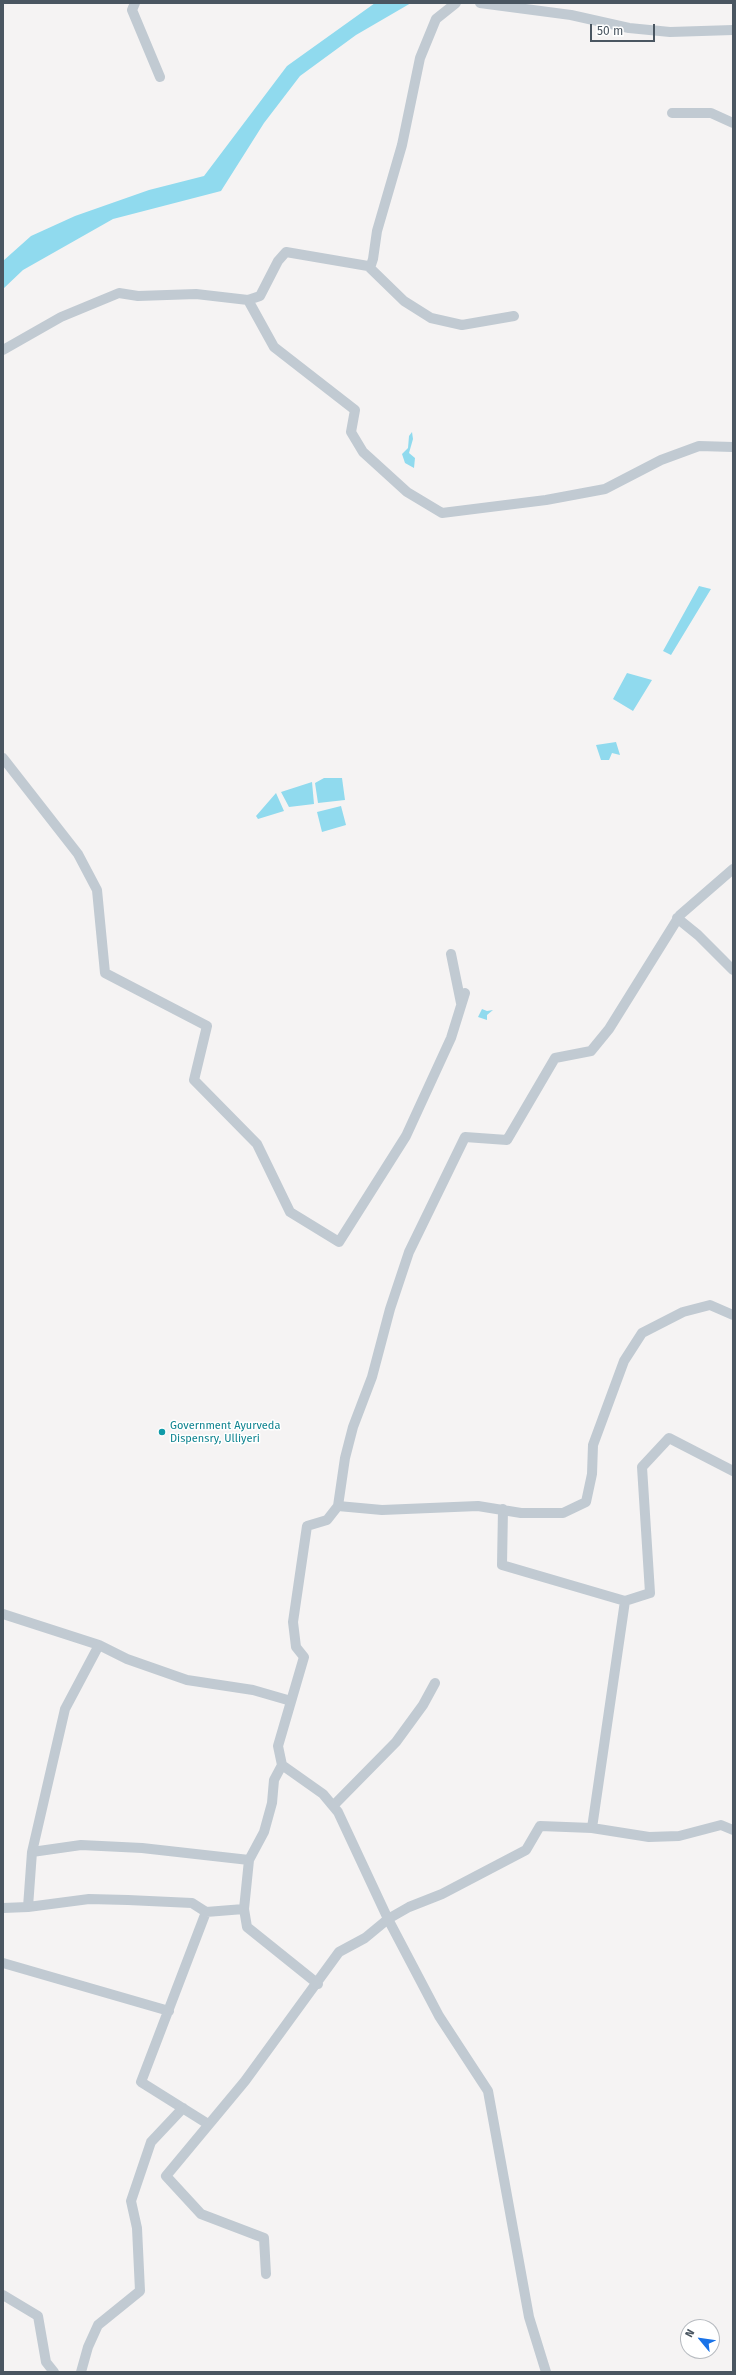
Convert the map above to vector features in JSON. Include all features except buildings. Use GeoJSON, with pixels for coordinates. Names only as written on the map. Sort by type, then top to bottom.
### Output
{"type":"FeatureCollection","features":[{"type":"Feature","properties":{"kind":"street"},"geometry":{"type":"LineString","coordinates":[[135,3],[132,10],[160,77]]}},
{"type":"Feature","properties":{"kind":"street"},"geometry":{"type":"LineString","coordinates":[[368,266],[372,265],[377,231],[402,145],[420,58],[436,19],[456,3]]}},
{"type":"Feature","properties":{"kind":"street"},"geometry":{"type":"LineString","coordinates":[[480,3],[571,15],[629,28],[670,32],[733,30]]}},
{"type":"Feature","properties":{"kind":"street"},"geometry":{"type":"LineString","coordinates":[[672,114],[711,113],[733,123]]}},
{"type":"Feature","properties":{"kind":"street"},"geometry":{"type":"LineString","coordinates":[[3,350],[61,317],[119,293],[138,296],[196,294],[229,296],[248,300],[260,296],[278,261],[286,252],[368,266],[404,301],[431,318],[462,325],[514,316]]}},
{"type":"Feature","properties":{"kind":"street"},"geometry":{"type":"LineString","coordinates":[[248,300],[274,347],[355,410],[351,432],[363,452],[407,492],[442,513],[546,500],[605,489],[661,460],[699,446],[733,447]]}},
{"type":"Feature","properties":{"kind":"street"},"geometry":{"type":"LineString","coordinates":[[3,758],[78,854],[97,890],[105,973],[207,1026],[194,1080],[257,1144],[290,1212],[339,1242],[406,1136],[451,1038],[465,993]]}},
{"type":"Feature","properties":{"kind":"street"},"geometry":{"type":"LineString","coordinates":[[318,1984],[247,1927],[244,1909],[249,1860],[264,1832],[272,1802],[274,1780],[282,1764],[278,1746],[304,1657],[296,1647],[293,1622],[307,1526],[327,1520],[338,1506],[345,1458],[353,1427],[372,1377],[390,1309],[404,1266],[465,1137],[507,1140],[556,1058],[591,1051],[609,1029],[677,918],[733,869]]}},
{"type":"Feature","properties":{"kind":"street"},"geometry":{"type":"LineString","coordinates":[[677,918],[698,935],[733,970]]}},
{"type":"Feature","properties":{"kind":"street"},"geometry":{"type":"LineString","coordinates":[[451,954],[462,1004]]}},
{"type":"Feature","properties":{"kind":"street"},"geometry":{"type":"LineString","coordinates":[[338,1506],[382,1510],[478,1506],[521,1513],[563,1513],[586,1502],[592,1474],[593,1445],[624,1361],[642,1333],[683,1312],[710,1305],[733,1314]]}},
{"type":"Feature","properties":{"kind":"street"},"geometry":{"type":"LineString","coordinates":[[503,1509],[502,1566],[625,1601],[650,1593],[642,1467],[669,1438],[733,1471]]}},
{"type":"Feature","properties":{"kind":"street"},"geometry":{"type":"LineString","coordinates":[[592,1828],[625,1601]]}},
{"type":"Feature","properties":{"kind":"street"},"geometry":{"type":"LineString","coordinates":[[3,1614],[99,1645],[127,1659],[187,1680],[253,1690],[291,1701]]}},
{"type":"Feature","properties":{"kind":"street"},"geometry":{"type":"LineString","coordinates":[[28,1907],[32,1852],[66,1709],[99,1645]]}},
{"type":"Feature","properties":{"kind":"street"},"geometry":{"type":"LineString","coordinates":[[333,1806],[396,1742],[424,1705],[435,1683]]}},
{"type":"Feature","properties":{"kind":"street"},"geometry":{"type":"LineString","coordinates":[[282,1764],[323,1794],[338,1812],[388,1920],[438,2016],[488,2091],[529,2317],[546,2372]]}},
{"type":"Feature","properties":{"kind":"street"},"geometry":{"type":"LineString","coordinates":[[266,2274],[264,2238],[201,2214],[166,2176],[244,2081],[318,1984],[339,1952],[366,1938],[388,1920],[526,1850],[540,1826],[592,1828],[649,1837],[679,1836],[721,1825],[733,1830]]}},
{"type":"Feature","properties":{"kind":"street"},"geometry":{"type":"LineString","coordinates":[[32,1852],[81,1845],[142,1848],[249,1860]]}},
{"type":"Feature","properties":{"kind":"street"},"geometry":{"type":"LineString","coordinates":[[3,1908],[28,1907],[89,1899],[192,1903],[206,1912],[244,1909]]}},
{"type":"Feature","properties":{"kind":"street"},"geometry":{"type":"LineString","coordinates":[[206,1912],[141,2082],[208,2124]]}},
{"type":"Feature","properties":{"kind":"street"},"geometry":{"type":"LineString","coordinates":[[3,1963],[169,2011]]}},
{"type":"Feature","properties":{"kind":"street"},"geometry":{"type":"LineString","coordinates":[[81,2372],[88,2348],[98,2325],[140,2291],[137,2228],[132,2201],[151,2142],[183,2108]]}},
{"type":"Feature","properties":{"kind":"street"},"geometry":{"type":"LineString","coordinates":[[3,2295],[38,2316],[46,2362],[54,2372]]}},
{"type":"Feature","properties":{"kind":"water"},"geometry":{"type":"Polygon","coordinates":[[[375,3],[411,3],[356,35],[300,76],[264,123],[221,191],[113,219],[23,270],[3,289],[3,261],[31,236],[75,216],[149,190],[204,176],[287,66],[375,3]]]}},
{"type":"Feature","properties":{"kind":"water"},"geometry":{"type":"Polygon","coordinates":[[[412,432],[413,439],[409,453],[415,458],[414,468],[405,463],[402,454],[408,448],[409,436],[412,432]]]}},
{"type":"Feature","properties":{"kind":"water"},"geometry":{"type":"Polygon","coordinates":[[[699,586],[711,589],[671,655],[663,651],[699,586]]]}},
{"type":"Feature","properties":{"kind":"water"},"geometry":{"type":"Polygon","coordinates":[[[627,673],[652,680],[633,711],[613,699],[627,673]]]}},
{"type":"Feature","properties":{"kind":"water"},"geometry":{"type":"Polygon","coordinates":[[[616,742],[620,755],[612,753],[609,760],[601,760],[596,745],[616,742]]]}},
{"type":"Feature","properties":{"kind":"water"},"geometry":{"type":"Polygon","coordinates":[[[324,778],[342,778],[345,800],[318,803],[315,783],[324,778]]]}},
{"type":"Feature","properties":{"kind":"water"},"geometry":{"type":"Polygon","coordinates":[[[312,782],[314,804],[289,807],[281,792],[312,782]]]}},
{"type":"Feature","properties":{"kind":"water"},"geometry":{"type":"Polygon","coordinates":[[[276,793],[284,811],[258,819],[256,816],[276,793]]]}},
{"type":"Feature","properties":{"kind":"water"},"geometry":{"type":"Polygon","coordinates":[[[341,806],[346,825],[322,832],[317,812],[341,806]]]}},
{"type":"Feature","properties":{"kind":"water"},"geometry":{"type":"Polygon","coordinates":[[[482,1009],[487,1011],[493,1010],[487,1015],[487,1020],[478,1017],[482,1009]]]}},
{"type":"Feature","properties":{"kind":"place","name":"Government Ayurveda Dispensry, Ulliyeri"},"geometry":{"type":"Point","coordinates":[162,1432]}}]}
